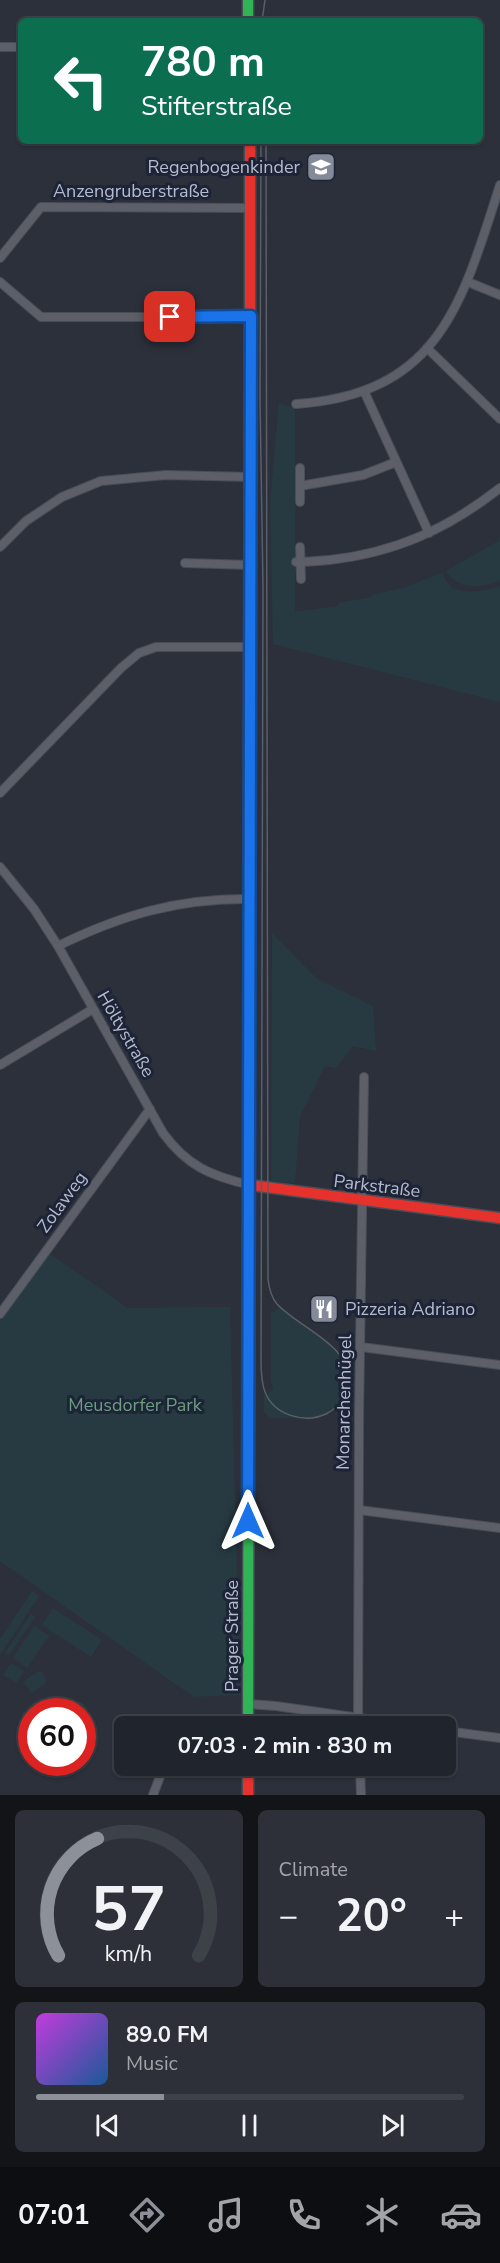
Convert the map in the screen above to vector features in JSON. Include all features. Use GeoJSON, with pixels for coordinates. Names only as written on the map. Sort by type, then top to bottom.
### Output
{"type":"FeatureCollection","features":[{"type":"Feature","properties":{"kind":"main road"},"geometry":{"type":"LineString","coordinates":[[248,0],[248,18]]}},
{"type":"Feature","properties":{"kind":"main road","name":"Prager Straße"},"geometry":{"type":"LineString","coordinates":[[248,1716],[250,144]]}},
{"type":"Feature","properties":{"kind":"main road","name":"Parkstraße"},"geometry":{"type":"LineString","coordinates":[[250,1185],[500,1218]]}},
{"type":"Feature","properties":{"kind":"main road"},"geometry":{"type":"LineString","coordinates":[[248,1776],[248,1795]]}},
{"type":"Feature","properties":{"kind":"street"},"geometry":{"type":"LineString","coordinates":[[0,47],[18,47]]}},
{"type":"Feature","properties":{"kind":"street"},"geometry":{"type":"LineString","coordinates":[[296,404],[329,400],[374,388],[402,371],[427,348],[447,322],[468,282],[499,188]]}},
{"type":"Feature","properties":{"kind":"street","name":"Anzengruberstraße"},"geometry":{"type":"LineString","coordinates":[[0,258],[41,207],[251,208]]}},
{"type":"Feature","properties":{"kind":"street"},"geometry":{"type":"LineString","coordinates":[[0,282],[40,317],[251,316]]}},
{"type":"Feature","properties":{"kind":"street"},"geometry":{"type":"LineString","coordinates":[[468,282],[500,296]]}},
{"type":"Feature","properties":{"kind":"street"},"geometry":{"type":"LineString","coordinates":[[427,348],[500,419]]}},
{"type":"Feature","properties":{"kind":"street"},"geometry":{"type":"LineString","coordinates":[[364,391],[429,533]]}},
{"type":"Feature","properties":{"kind":"street"},"geometry":{"type":"LineString","coordinates":[[300,486],[354,477],[396,462]]}},
{"type":"Feature","properties":{"kind":"street"},"geometry":{"type":"LineString","coordinates":[[300,468],[300,502]]}},
{"type":"Feature","properties":{"kind":"street"},"geometry":{"type":"LineString","coordinates":[[0,547],[26,521],[62,497],[101,481],[166,475],[251,477]]}},
{"type":"Feature","properties":{"kind":"street"},"geometry":{"type":"LineString","coordinates":[[298,562],[349,558],[384,551],[429,533],[457,518],[500,488]]}},
{"type":"Feature","properties":{"kind":"street"},"geometry":{"type":"LineString","coordinates":[[300,547],[298,562],[301,579]]}},
{"type":"Feature","properties":{"kind":"street"},"geometry":{"type":"LineString","coordinates":[[185,563],[250,565]]}},
{"type":"Feature","properties":{"kind":"street"},"geometry":{"type":"LineString","coordinates":[[0,793],[121,668],[139,653],[164,646],[250,647]]}},
{"type":"Feature","properties":{"kind":"street","name":"Höltystraße"},"geometry":{"type":"LineString","coordinates":[[0,867],[34,909],[58,946],[175,1149],[198,1168],[230,1181],[250,1185]]}},
{"type":"Feature","properties":{"kind":"street"},"geometry":{"type":"LineString","coordinates":[[58,946],[116,920],[148,910],[211,899],[250,899]]}},
{"type":"Feature","properties":{"kind":"street"},"geometry":{"type":"LineString","coordinates":[[0,1065],[93,1009]]}},
{"type":"Feature","properties":{"kind":"street","name":"Monarchenhügel"},"geometry":{"type":"LineString","coordinates":[[358,1716],[358,1510],[364,1077]]}},
{"type":"Feature","properties":{"kind":"street","name":"Zolaweg"},"geometry":{"type":"LineString","coordinates":[[0,1314],[150,1109]]}},
{"type":"Feature","properties":{"kind":"street"},"geometry":{"type":"LineString","coordinates":[[361,1347],[500,1365]]}},
{"type":"Feature","properties":{"kind":"street"},"geometry":{"type":"LineString","coordinates":[[358,1510],[500,1528]]}},
{"type":"Feature","properties":{"kind":"street"},"geometry":{"type":"LineString","coordinates":[[249,1704],[276,1706],[324,1716]]}},
{"type":"Feature","properties":{"kind":"street"},"geometry":{"type":"LineString","coordinates":[[456,1732],[500,1738]]}},
{"type":"Feature","properties":{"kind":"street"},"geometry":{"type":"LineString","coordinates":[[153,1795],[160,1776]]}},
{"type":"Feature","properties":{"kind":"street"},"geometry":{"type":"LineString","coordinates":[[360,1776],[361,1795]]}},
{"type":"Feature","properties":{"kind":"green space"},"geometry":{"type":"Polygon","coordinates":[[[279,403],[295,408],[295,612],[338,606],[338,603],[372,597],[372,595],[403,588],[442,573],[450,586],[455,589],[482,591],[500,586],[500,702],[273,644],[270,503],[279,403]]]}},
{"type":"Feature","properties":{"kind":"green space"},"geometry":{"type":"Polygon","coordinates":[[[500,540],[500,581],[470,586],[457,582],[446,571],[500,540]]]}},
{"type":"Feature","properties":{"kind":"green space"},"geometry":{"type":"Polygon","coordinates":[[[272,933],[317,979],[373,1006],[376,1051],[353,1046],[336,1068],[325,1066],[300,1116],[295,1183],[271,1181],[272,933]]]}},
{"type":"Feature","properties":{"kind":"green space","name":"Meusdorfer Park"},"geometry":{"type":"Polygon","coordinates":[[[46,1251],[128,1308],[230,1307],[240,1695],[194,1697],[0,1561],[0,1314],[46,1251]]]}},
{"type":"Feature","properties":{"kind":"green space"},"geometry":{"type":"Polygon","coordinates":[[[280,1307],[330,1344],[346,1363],[348,1387],[343,1399],[327,1413],[304,1418],[269,1418],[264,1412],[264,1396],[273,1390],[271,1312],[280,1307]]]}},
{"type":"Feature","properties":{"kind":"green space"},"geometry":{"type":"Polygon","coordinates":[[[32,1591],[39,1596],[0,1655],[0,1639],[32,1591]]]}},
{"type":"Feature","properties":{"kind":"green space"},"geometry":{"type":"Polygon","coordinates":[[[53,1608],[102,1640],[91,1657],[42,1625],[53,1608]]]}},
{"type":"Feature","properties":{"kind":"green space"},"geometry":{"type":"Polygon","coordinates":[[[31,1614],[35,1617],[9,1655],[5,1653],[31,1614]]]}},
{"type":"Feature","properties":{"kind":"green space"},"geometry":{"type":"Polygon","coordinates":[[[34,1626],[49,1636],[27,1668],[13,1658],[34,1626]]]}},
{"type":"Feature","properties":{"kind":"green space"},"geometry":{"type":"Polygon","coordinates":[[[11,1663],[24,1671],[16,1683],[3,1675],[11,1663]]]}},
{"type":"Feature","properties":{"kind":"green space"},"geometry":{"type":"Polygon","coordinates":[[[39,1671],[42,1672],[47,1682],[31,1692],[24,1683],[25,1680],[39,1671]]]}},
{"type":"Feature","properties":{"kind":"tram line"},"geometry":{"type":"LineString","coordinates":[[262,18],[265,0]]}},
{"type":"Feature","properties":{"kind":"tram line"},"geometry":{"type":"LineString","coordinates":[[261,144],[260,400],[263,586],[261,1372],[265,1392],[275,1407],[282,1412],[308,1418],[326,1414],[334,1409],[347,1390],[348,1372],[335,1349],[277,1304],[268,1279],[266,144]]}},
{"type":"Feature","properties":{"kind":"traffic: fast"},"geometry":{"type":"LineString","coordinates":[[248,0],[248,18]]}},
{"type":"Feature","properties":{"kind":"traffic: fast"},"geometry":{"type":"LineString","coordinates":[[249,856],[250,339]]}},
{"type":"Feature","properties":{"kind":"traffic: fast"},"geometry":{"type":"LineString","coordinates":[[248,1716],[249,1212]]}},
{"type":"Feature","properties":{"kind":"traffic: slow"},"geometry":{"type":"LineString","coordinates":[[249,856],[249,1212]]}},
{"type":"Feature","properties":{"kind":"traffic: jam"},"geometry":{"type":"LineString","coordinates":[[250,144],[250,339]]}},
{"type":"Feature","properties":{"kind":"traffic: jam"},"geometry":{"type":"LineString","coordinates":[[250,1185],[500,1218]]}},
{"type":"Feature","properties":{"kind":"traffic: jam"},"geometry":{"type":"LineString","coordinates":[[248,1776],[248,1795]]}},
{"type":"Feature","properties":{"kind":"place","name":"Regenbogenkinder"},"geometry":{"type":"Point","coordinates":[321,167]}},
{"type":"Feature","properties":{"kind":"place","name":"Pizzeria Adriano"},"geometry":{"type":"Point","coordinates":[324,1309]}},
{"type":"Feature","properties":{"kind":"route"},"geometry":{"type":"LineString","coordinates":[[170,317],[251,316],[248,1521]]}}]}
